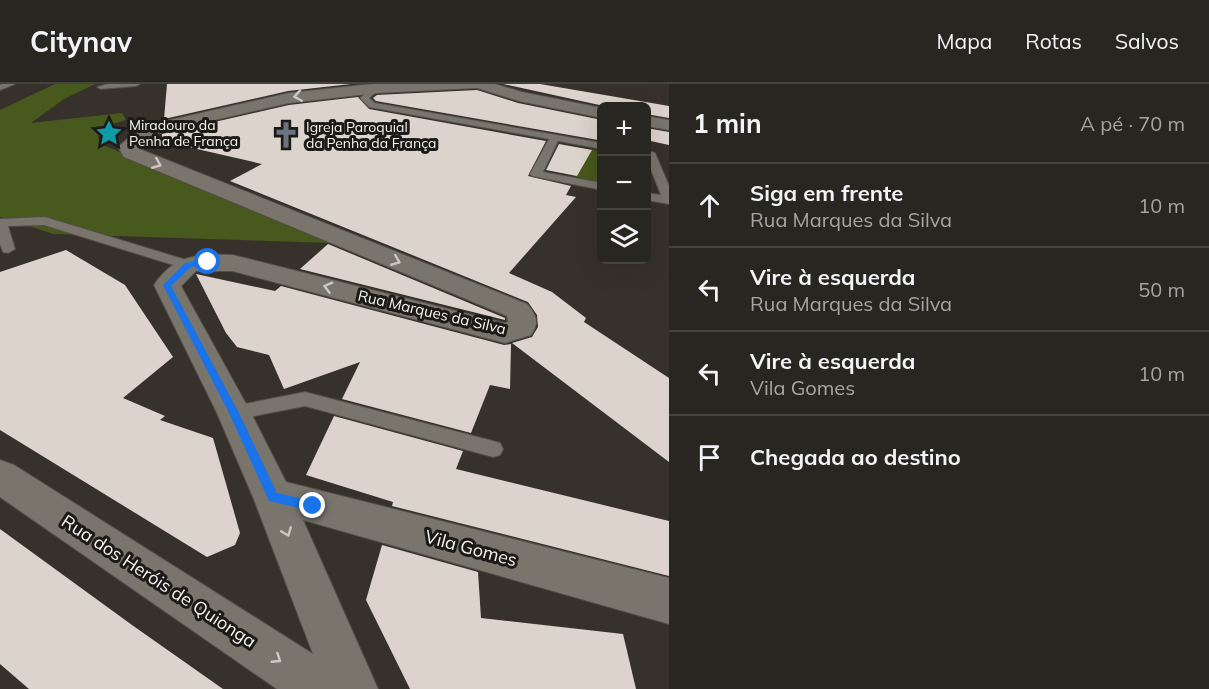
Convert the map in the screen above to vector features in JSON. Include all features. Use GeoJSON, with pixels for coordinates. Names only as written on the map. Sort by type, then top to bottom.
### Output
{"type":"FeatureCollection","features":[{"type":"Feature","properties":{"kind":"street"},"geometry":{"type":"LineString","coordinates":[[378,88],[477,84],[519,96],[597,112]]}},
{"type":"Feature","properties":{"kind":"street","name":"Rua Marques da Silva"},"geometry":{"type":"LineString","coordinates":[[188,265],[233,262],[505,333],[520,328],[523,322],[517,310],[131,153],[128,147],[148,130],[176,122],[288,98],[378,88]]}},
{"type":"Feature","properties":{"kind":"street"},"geometry":{"type":"LineString","coordinates":[[651,122],[669,125]]}},
{"type":"Feature","properties":{"kind":"street"},"geometry":{"type":"LineString","coordinates":[[188,265],[167,285],[234,413],[273,497],[352,689]]}},
{"type":"Feature","properties":{"kind":"street","name":"Rua dos Heróis de Quionga"},"geometry":{"type":"LineString","coordinates":[[0,476],[289,667],[317,689]]}},
{"type":"Feature","properties":{"kind":"street","name":"Vila Gomes"},"geometry":{"type":"LineString","coordinates":[[273,497],[304,503],[669,601]]}},
{"type":"Feature","properties":{"kind":"lane"},"geometry":{"type":"LineString","coordinates":[[0,88],[11,84]]}},
{"type":"Feature","properties":{"kind":"lane"},"geometry":{"type":"LineString","coordinates":[[101,87],[136,84]]}},
{"type":"Feature","properties":{"kind":"lane"},"geometry":{"type":"LineString","coordinates":[[378,88],[364,98],[372,105],[597,145]]}},
{"type":"Feature","properties":{"kind":"lane"},"geometry":{"type":"LineString","coordinates":[[554,139],[536,174],[597,186]]}},
{"type":"Feature","properties":{"kind":"lane"},"geometry":{"type":"LineString","coordinates":[[651,155],[669,200]]}},
{"type":"Feature","properties":{"kind":"lane"},"geometry":{"type":"LineString","coordinates":[[651,197],[669,200]]}},
{"type":"Feature","properties":{"kind":"lane"},"geometry":{"type":"LineString","coordinates":[[8,249],[1,223],[45,221],[188,265]]}},
{"type":"Feature","properties":{"kind":"lane"},"geometry":{"type":"LineString","coordinates":[[234,413],[305,399],[492,449]]}},
{"type":"Feature","properties":{"kind":"green space"},"geometry":{"type":"Polygon","coordinates":[[[55,84],[95,84],[64,99],[31,123],[122,113],[126,120],[103,130],[98,137],[101,144],[330,243],[54,234],[0,217],[0,110],[55,84]]]}},
{"type":"Feature","properties":{"kind":"green space"},"geometry":{"type":"Polygon","coordinates":[[[574,147],[597,150],[597,183],[558,171],[574,147]]]}},
{"type":"Feature","properties":{"kind":"building"},"geometry":{"type":"Polygon","coordinates":[[[167,84],[351,84],[288,91],[164,119],[167,84]]]}},
{"type":"Feature","properties":{"kind":"building"},"geometry":{"type":"Polygon","coordinates":[[[503,84],[540,84],[646,102],[597,102],[597,104],[503,84]]]}},
{"type":"Feature","properties":{"kind":"building"},"geometry":{"type":"Polygon","coordinates":[[[477,90],[518,103],[597,119],[597,140],[376,101],[373,98],[377,95],[477,90]]]}},
{"type":"Feature","properties":{"kind":"building"},"geometry":{"type":"Polygon","coordinates":[[[358,97],[369,109],[546,141],[528,176],[571,186],[566,195],[576,197],[509,273],[552,292],[586,318],[584,322],[669,378],[669,462],[512,343],[532,337],[538,327],[537,315],[528,302],[230,181],[262,164],[162,141],[162,134],[289,105],[358,97]]]}},
{"type":"Feature","properties":{"kind":"building"},"geometry":{"type":"Polygon","coordinates":[[[651,103],[669,106],[669,118],[651,115],[651,103]]]}},
{"type":"Feature","properties":{"kind":"building"},"geometry":{"type":"Polygon","coordinates":[[[651,129],[669,132],[669,145],[651,141],[651,129]]]}},
{"type":"Feature","properties":{"kind":"building"},"geometry":{"type":"Polygon","coordinates":[[[559,144],[592,150],[577,176],[546,170],[559,144]]]}},
{"type":"Feature","properties":{"kind":"building"},"geometry":{"type":"Polygon","coordinates":[[[328,244],[505,318],[505,320],[300,269],[328,244]]]}},
{"type":"Feature","properties":{"kind":"building"},"geometry":{"type":"Polygon","coordinates":[[[66,250],[125,285],[173,357],[123,398],[165,416],[160,420],[213,438],[240,533],[235,545],[207,557],[0,430],[0,272],[66,250]]]}},
{"type":"Feature","properties":{"kind":"building"},"geometry":{"type":"Polygon","coordinates":[[[196,274],[275,291],[281,286],[504,345],[511,344],[510,389],[490,385],[471,433],[342,399],[360,362],[284,389],[269,355],[237,347],[226,333],[196,274]]]}},
{"type":"Feature","properties":{"kind":"building"},"geometry":{"type":"Polygon","coordinates":[[[334,416],[463,451],[456,469],[669,521],[669,576],[392,506],[393,502],[306,475],[334,416]]]}},
{"type":"Feature","properties":{"kind":"building"},"geometry":{"type":"Polygon","coordinates":[[[0,529],[223,689],[29,689],[0,664],[0,529]]]}},
{"type":"Feature","properties":{"kind":"building"},"geometry":{"type":"Polygon","coordinates":[[[382,545],[478,572],[481,618],[623,634],[636,689],[410,689],[366,600],[382,545]]]}},
{"type":"Feature","properties":{"kind":"place","name":"Miradouro da Penha de França"},"geometry":{"type":"Point","coordinates":[109,133]}},
{"type":"Feature","properties":{"kind":"place","name":"Igreja Paroquial da Penha da França"},"geometry":{"type":"Point","coordinates":[286,135]}},
{"type":"Feature","properties":{"kind":"route"},"geometry":{"type":"LineString","coordinates":[[208,262],[188,265],[167,285],[234,413],[273,497],[313,506]]}}]}
